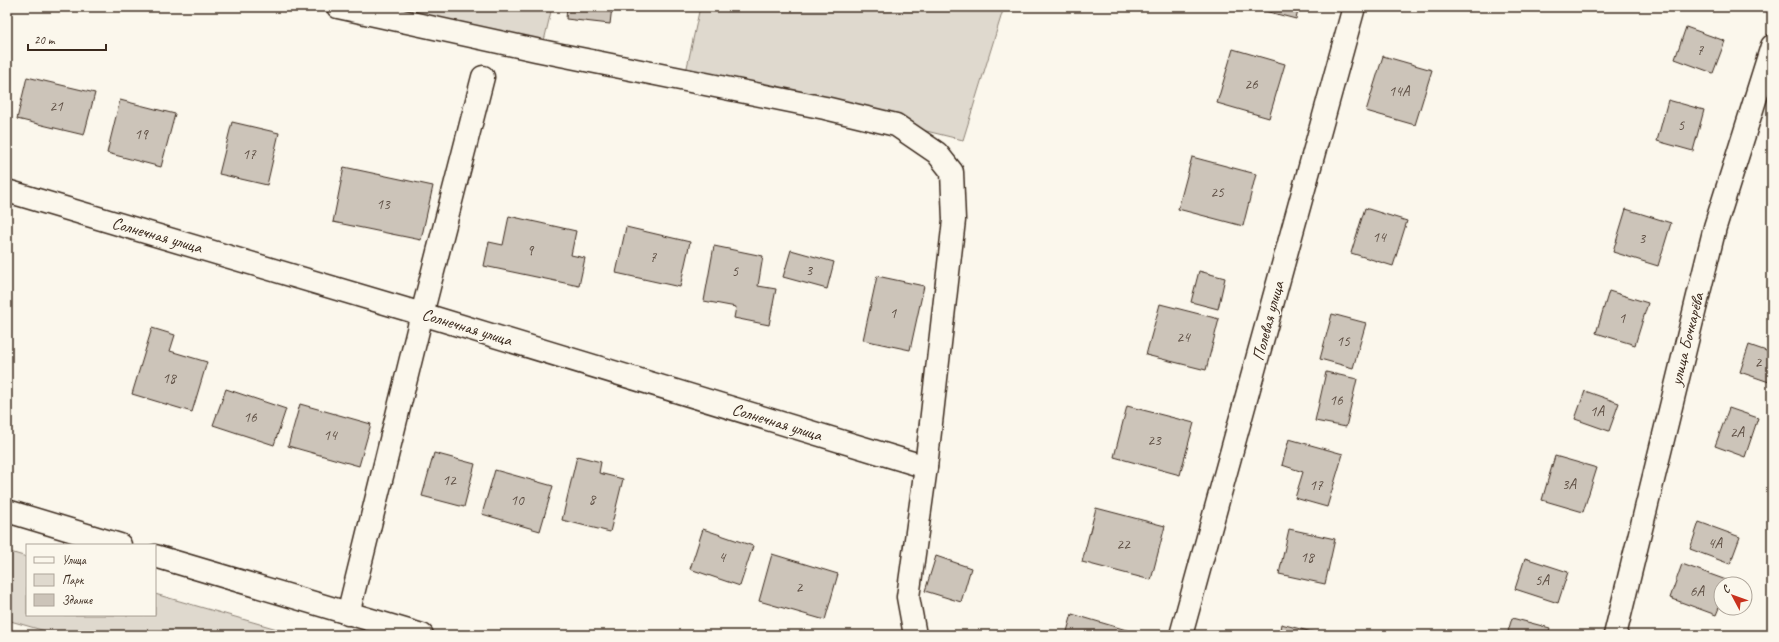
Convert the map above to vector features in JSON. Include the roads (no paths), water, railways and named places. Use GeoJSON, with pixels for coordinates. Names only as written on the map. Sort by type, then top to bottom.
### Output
{"type":"FeatureCollection","features":[{"type":"Feature","properties":{"kind":"street"},"geometry":{"type":"LineString","coordinates":[[338,7],[536,50],[832,109],[896,125],[937,153],[952,172],[954,220],[926,467],[908,597],[915,635]]}},
{"type":"Feature","properties":{"kind":"street","name":"Полевая улица"},"geometry":{"type":"LineString","coordinates":[[1181,635],[1354,7]]}},
{"type":"Feature","properties":{"kind":"street","name":"улица Бочкарёва"},"geometry":{"type":"LineString","coordinates":[[1615,635],[1715,226],[1772,46]]}},
{"type":"Feature","properties":{"kind":"street"},"geometry":{"type":"LineString","coordinates":[[348,614],[422,314],[483,77]]}},
{"type":"Feature","properties":{"kind":"street","name":"Солнечная улица"},"geometry":{"type":"LineString","coordinates":[[7,191],[422,314],[926,467]]}},
{"type":"Feature","properties":{"kind":"street"},"geometry":{"type":"LineString","coordinates":[[7,511],[117,544]]}},
{"type":"Feature","properties":{"kind":"street"},"geometry":{"type":"LineString","coordinates":[[156,556],[422,635]]}}]}
